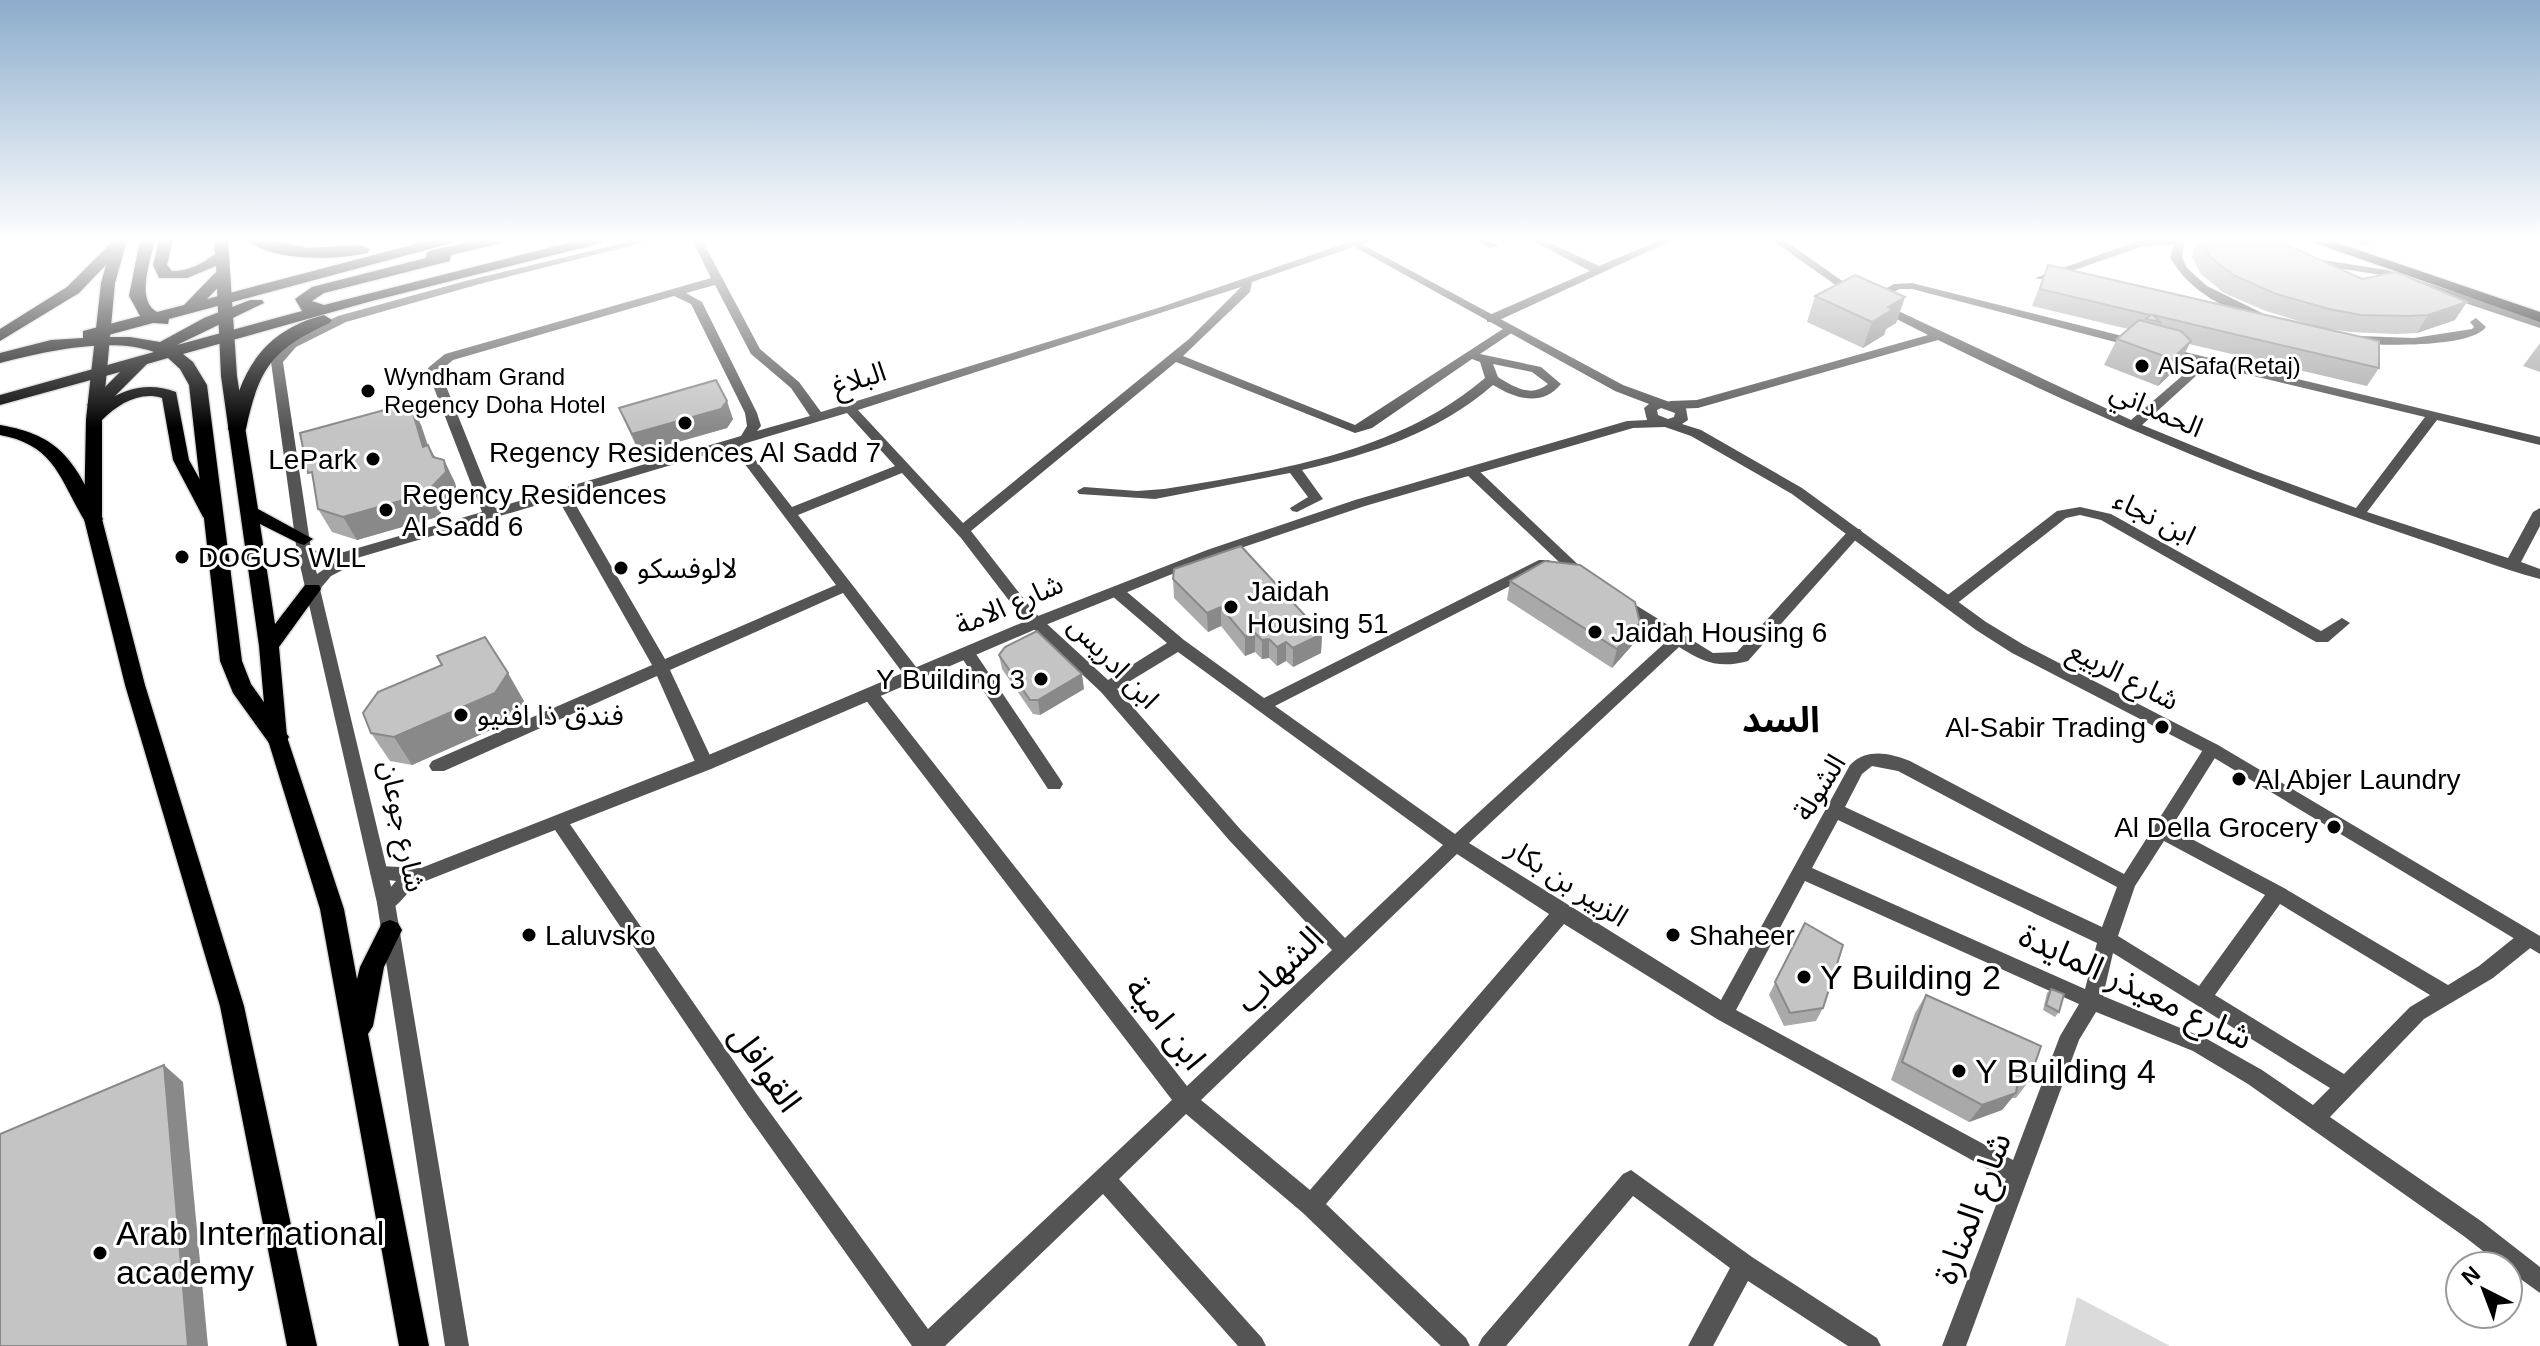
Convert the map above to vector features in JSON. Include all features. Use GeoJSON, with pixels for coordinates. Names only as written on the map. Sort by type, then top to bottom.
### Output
{"type":"FeatureCollection","features":[{"type":"Feature","properties":{"kind":"highway"},"geometry":{"type":"LineString","coordinates":[[0,336],[53,303]]}},
{"type":"Feature","properties":{"kind":"highway"},"geometry":{"type":"LineString","coordinates":[[138,303],[160,320],[196,327]]}},
{"type":"Feature","properties":{"kind":"highway"},"geometry":{"type":"LineString","coordinates":[[0,400],[194,303]]}},
{"type":"Feature","properties":{"kind":"highway"},"geometry":{"type":"LineString","coordinates":[[95,412],[144,359],[224,319],[265,303]]}},
{"type":"Feature","properties":{"kind":"highway"},"geometry":{"type":"LineString","coordinates":[[166,350],[196,327],[270,303]]}},
{"type":"Feature","properties":{"kind":"highway"},"geometry":{"type":"LineString","coordinates":[[305,303],[307,307],[322,309]]}},
{"type":"Feature","properties":{"kind":"highway"},"geometry":{"type":"LineString","coordinates":[[190,307],[224,319],[274,323],[346,303]]}},
{"type":"Feature","properties":{"kind":"highway"},"geometry":{"type":"LineString","coordinates":[[237,429],[252,369],[279,343],[315,324],[370,303]]}},
{"type":"Feature","properties":{"kind":"highway"},"geometry":{"type":"LineString","coordinates":[[2491,303],[2540,317]]}},
{"type":"Feature","properties":{"kind":"highway"},"geometry":{"type":"LineString","coordinates":[[132,343],[160,320]]}},
{"type":"Feature","properties":{"kind":"highway"},"geometry":{"type":"LineString","coordinates":[[0,385],[102,350],[132,343],[166,350],[186,363],[198,385],[231,661],[241,687],[277,737]]}},
{"type":"Feature","properties":{"kind":"highway"},"geometry":{"type":"LineString","coordinates":[[0,361],[40,348],[102,350],[144,359]]}},
{"type":"Feature","properties":{"kind":"highway"},"geometry":{"type":"LineString","coordinates":[[0,361],[8,367],[0,375]]}},
{"type":"Feature","properties":{"kind":"highway"},"geometry":{"type":"LineString","coordinates":[[0,430],[38,440],[59,456],[93,519]]}},
{"type":"Feature","properties":{"kind":"main road"},"geometry":{"type":"LineString","coordinates":[[106,303],[95,412],[93,519],[135,685],[232,1006],[301,1345]]}},
{"type":"Feature","properties":{"kind":"main road"},"geometry":{"type":"LineString","coordinates":[[223,303],[237,429],[269,646],[277,737],[332,909],[414,1346]]}},
{"type":"Feature","properties":{"kind":"main road"},"geometry":{"type":"LineString","coordinates":[[95,412],[131,395],[156,391],[170,395],[181,460],[212,517]]}},
{"type":"Feature","properties":{"kind":"main road"},"geometry":{"type":"LineString","coordinates":[[251,513],[304,546]]}},
{"type":"Feature","properties":{"kind":"main road"},"geometry":{"type":"LineString","coordinates":[[269,646],[312,589]]}},
{"type":"Feature","properties":{"kind":"main road"},"geometry":{"type":"LineString","coordinates":[[357,1046],[365,989],[390,930]]}},
{"type":"Feature","properties":{"kind":"street","name":"شارع جوعان"},"geometry":{"type":"LineString","coordinates":[[396,303],[342,319],[306,335],[285,351],[277,362],[277,374],[312,589],[386,903],[457,1346]]}},
{"type":"Feature","properties":{"kind":"street"},"geometry":{"type":"LineString","coordinates":[[491,516],[433,370],[449,357],[637,303]]}},
{"type":"Feature","properties":{"kind":"street"},"geometry":{"type":"LineString","coordinates":[[696,303],[751,413],[754,426],[740,441],[790,513],[914,676]]}},
{"type":"Feature","properties":{"kind":"street"},"geometry":{"type":"LineString","coordinates":[[730,303],[755,351],[795,385],[818,417]]}},
{"type":"Feature","properties":{"kind":"street","name":"البلاغ"},"geometry":{"type":"LineString","coordinates":[[304,546],[332,559],[378,549],[850,408],[1182,303]]}},
{"type":"Feature","properties":{"kind":"street"},"geometry":{"type":"LineString","coordinates":[[962,531],[1175,357],[1232,303]]}},
{"type":"Feature","properties":{"kind":"street"},"geometry":{"type":"LineString","coordinates":[[1463,303],[1657,408],[1698,404],[1938,336]]}},
{"type":"Feature","properties":{"kind":"street"},"geometry":{"type":"LineString","coordinates":[[1491,319],[1526,303]]}},
{"type":"Feature","properties":{"kind":"street","name":"الحمداني"},"geometry":{"type":"LineString","coordinates":[[1872,303],[2210,459],[2540,574]]}},
{"type":"Feature","properties":{"kind":"street"},"geometry":{"type":"LineString","coordinates":[[1978,303],[2540,441]]}},
{"type":"Feature","properties":{"kind":"street"},"geometry":{"type":"LineString","coordinates":[[2229,303],[2283,324]]}},
{"type":"Feature","properties":{"kind":"street"},"geometry":{"type":"LineString","coordinates":[[2446,303],[2483,316],[2540,324]]}},
{"type":"Feature","properties":{"kind":"street"},"geometry":{"type":"LineString","coordinates":[[2467,303],[2483,316]]}},
{"type":"Feature","properties":{"kind":"street"},"geometry":{"type":"LineString","coordinates":[[2346,339],[2414,342],[2479,330],[2483,316]]}},
{"type":"Feature","properties":{"kind":"street"},"geometry":{"type":"LineString","coordinates":[[1175,357],[1355,429],[1367,425],[1509,329]]}},
{"type":"Feature","properties":{"kind":"street"},"geometry":{"type":"LineString","coordinates":[[1471,355],[1486,361],[1515,362],[1546,375],[1555,384],[1549,391],[1526,396],[1492,379],[1486,361]]}},
{"type":"Feature","properties":{"kind":"street"},"geometry":{"type":"LineString","coordinates":[[2133,426],[2206,361]]}},
{"type":"Feature","properties":{"kind":"street"},"geometry":{"type":"LineString","coordinates":[[1084,491],[1144,495],[1294,469],[1363,450],[1442,417],[1472,400],[1492,379]]}},
{"type":"Feature","properties":{"kind":"street"},"geometry":{"type":"LineString","coordinates":[[1657,408],[1665,423],[1677,422],[1698,404]]}},
{"type":"Feature","properties":{"kind":"street","name":"ابن ادريس"},"geometry":{"type":"LineString","coordinates":[[850,408],[962,531],[1029,616],[1107,688],[1235,835],[1344,950]]}},
{"type":"Feature","properties":{"kind":"street","name":"شارع الربيع"},"geometry":{"type":"LineString","coordinates":[[1657,408],[1683,416],[1696,433]]}},
{"type":"Feature","properties":{"kind":"street","name":"شارع الامة"},"geometry":{"type":"LineString","coordinates":[[1632,424],[1657,408]]}},
{"type":"Feature","properties":{"kind":"street"},"geometry":{"type":"LineString","coordinates":[[2359,513],[2433,416]]}},
{"type":"Feature","properties":{"kind":"street","name":"شارع الربيع"},"geometry":{"type":"LineString","coordinates":[[1665,423],[1696,433],[1797,491],[1981,626],[2018,649],[2212,749],[2534,942]]}},
{"type":"Feature","properties":{"kind":"street","name":"شارع الامة"},"geometry":{"type":"LineString","coordinates":[[386,903],[407,882],[422,875],[705,764],[1038,622],[1212,553],[1360,503],[1632,424],[1665,423]]}},
{"type":"Feature","properties":{"kind":"street"},"geometry":{"type":"LineString","coordinates":[[790,513],[904,467]]}},
{"type":"Feature","properties":{"kind":"street"},"geometry":{"type":"LineString","coordinates":[[1294,469],[1316,499],[1297,508]]}},
{"type":"Feature","properties":{"kind":"street"},"geometry":{"type":"LineString","coordinates":[[1471,471],[1558,555],[1606,593],[1709,658],[1726,660],[1742,657],[1855,532]]}},
{"type":"Feature","properties":{"kind":"street"},"geometry":{"type":"LineString","coordinates":[[562,494],[662,667],[705,764]]}},
{"type":"Feature","properties":{"kind":"street","name":"ابن نجاء"},"geometry":{"type":"LineString","coordinates":[[1950,601],[2062,514],[2080,511],[2106,517],[2322,638],[2342,623]]}},
{"type":"Feature","properties":{"kind":"street"},"geometry":{"type":"LineString","coordinates":[[2512,565],[2540,512]]}},
{"type":"Feature","properties":{"kind":"street","name":"البلاغ"},"geometry":{"type":"LineString","coordinates":[[312,589],[334,568],[378,549]]}},
{"type":"Feature","properties":{"kind":"street"},"geometry":{"type":"LineString","coordinates":[[1263,705],[1558,555]]}},
{"type":"Feature","properties":{"kind":"street"},"geometry":{"type":"LineString","coordinates":[[438,766],[846,586]]}},
{"type":"Feature","properties":{"kind":"street","name":"الزبير بن بكار"},"geometry":{"type":"LineString","coordinates":[[1116,591],[1178,644],[1457,843],[1562,913],[1724,1013],[2020,1175]]}},
{"type":"Feature","properties":{"kind":"street","name":"الشهاب"},"geometry":{"type":"LineString","coordinates":[[927,1346],[1457,843],[1676,640]]}},
{"type":"Feature","properties":{"kind":"street"},"geometry":{"type":"LineString","coordinates":[[1107,688],[1178,644]]}},
{"type":"Feature","properties":{"kind":"street"},"geometry":{"type":"LineString","coordinates":[[966,652],[1054,784]]}},
{"type":"Feature","properties":{"kind":"street","name":"ابن امية"},"geometry":{"type":"LineString","coordinates":[[871,695],[1188,1101],[1311,1205],[1458,1346]]}},
{"type":"Feature","properties":{"kind":"street","name":"شارع المنارة"},"geometry":{"type":"LineString","coordinates":[[1954,1346],[2070,1036],[2092,1001],[2107,940],[2127,884],[2212,749]]}},
{"type":"Feature","properties":{"kind":"street","name":"الشولة"},"geometry":{"type":"LineString","coordinates":[[1724,1013],[1860,765],[1875,759],[1894,762],[2127,884]]}},
{"type":"Feature","properties":{"kind":"street"},"geometry":{"type":"LineString","coordinates":[[1834,810],[2107,940],[2346,1086]]}},
{"type":"Feature","properties":{"kind":"street","name":"القوافل"},"geometry":{"type":"LineString","coordinates":[[559,822],[751,1103],[927,1346]]}},
{"type":"Feature","properties":{"kind":"street"},"geometry":{"type":"LineString","coordinates":[[2159,830],[2277,893],[2446,994]]}},
{"type":"Feature","properties":{"kind":"street","name":"شارع معيذر المايدة"},"geometry":{"type":"LineString","coordinates":[[1801,871],[2092,1001],[2200,1045],[2255,1077],[2315,1118],[2473,1229],[2540,1281]]}},
{"type":"Feature","properties":{"kind":"street","name":"شارع الامة"},"geometry":{"type":"LineString","coordinates":[[379,873],[422,875]]}},
{"type":"Feature","properties":{"kind":"street"},"geometry":{"type":"LineString","coordinates":[[2202,997],[2277,893]]}},
{"type":"Feature","properties":{"kind":"street"},"geometry":{"type":"LineString","coordinates":[[1311,1205],[1562,913]]}},
{"type":"Feature","properties":{"kind":"street"},"geometry":{"type":"LineString","coordinates":[[2315,1118],[2404,1024],[2446,994],[2534,942]]}},
{"type":"Feature","properties":{"kind":"street"},"geometry":{"type":"LineString","coordinates":[[1104,1179],[1254,1346]]}},
{"type":"Feature","properties":{"kind":"street"},"geometry":{"type":"LineString","coordinates":[[1490,1346],[1631,1181],[1744,1265],[1869,1346]]}},
{"type":"Feature","properties":{"kind":"street"},"geometry":{"type":"LineString","coordinates":[[1700,1346],[1744,1265]]}},
{"type":"Feature","properties":{"kind":"shaded area"},"geometry":{"type":"Polygon","coordinates":[[[2077,1297],[2170,1346],[2065,1346],[2077,1297]]]}},
{"type":"Feature","properties":{"kind":"building"},"geometry":{"type":"Polygon","coordinates":[[[1830,303],[1895,303],[1888,307],[1893,309],[1872,322],[1830,303]]]}},
{"type":"Feature","properties":{"kind":"building"},"geometry":{"type":"Polygon","coordinates":[[[2098,303],[2213,303],[2379,341],[2379,368],[2153,315],[2160,322],[2146,319],[2150,315],[2098,303]]]}},
{"type":"Feature","properties":{"kind":"building"},"geometry":{"type":"Polygon","coordinates":[[[2307,303],[2465,303],[2428,315],[2408,316],[2361,315],[2307,303]]]}},
{"type":"Feature","properties":{"kind":"building"},"geometry":{"type":"Polygon","coordinates":[[[2139,320],[2181,331],[2191,341],[2172,359],[2117,339],[2139,320]]]}},
{"type":"Feature","properties":{"kind":"building"},"geometry":{"type":"Polygon","coordinates":[[[716,380],[727,401],[721,409],[632,434],[619,408],[716,380]]]}},
{"type":"Feature","properties":{"kind":"building"},"geometry":{"type":"Polygon","coordinates":[[[410,403],[423,447],[428,445],[433,457],[444,460],[446,472],[425,494],[343,517],[318,509],[312,472],[308,473],[300,433],[410,403]]]}},
{"type":"Feature","properties":{"kind":"building","name":"Jaidah Housing 51"},"geometry":{"type":"Polygon","coordinates":[[[1241,546],[1322,634],[1293,648],[1286,642],[1277,647],[1269,639],[1262,640],[1255,633],[1245,636],[1221,607],[1207,613],[1173,579],[1174,569],[1241,546]]]}},
{"type":"Feature","properties":{"kind":"building"},"geometry":{"type":"Polygon","coordinates":[[[1545,561],[1580,565],[1635,602],[1640,623],[1617,649],[1510,581],[1545,561]]]}},
{"type":"Feature","properties":{"kind":"building","name":"Y Building 3"},"geometry":{"type":"Polygon","coordinates":[[[1037,631],[1082,674],[1038,700],[1030,700],[999,655],[1005,647],[1037,631]]]}},
{"type":"Feature","properties":{"kind":"building"},"geometry":{"type":"Polygon","coordinates":[[[485,637],[508,673],[495,693],[394,737],[371,733],[363,713],[378,692],[442,665],[437,656],[485,637]]]}},
{"type":"Feature","properties":{"kind":"building","name":"Y Building 2"},"geometry":{"type":"Polygon","coordinates":[[[1805,923],[1843,945],[1823,1008],[1790,1013],[1775,982],[1805,923]]]}},
{"type":"Feature","properties":{"kind":"building"},"geometry":{"type":"Polygon","coordinates":[[[2051,989],[2064,994],[2059,1012],[2046,1005],[2051,989]]]}},
{"type":"Feature","properties":{"kind":"building","name":"Y Building 4"},"geometry":{"type":"Polygon","coordinates":[[[1926,995],[2041,1046],[2029,1081],[2018,1080],[2016,1093],[1982,1105],[1902,1062],[1926,995]]]}},
{"type":"Feature","properties":{"kind":"building","name":"Arab International academy"},"geometry":{"type":"Polygon","coordinates":[[[164,1065],[188,1346],[0,1346],[0,1134],[164,1065]]]}},
{"type":"Feature","properties":{"kind":"place","name":"AlSafa(Retaj)"},"geometry":{"type":"Point","coordinates":[2142,366]}},
{"type":"Feature","properties":{"kind":"place","name":"Wyndham Grand Regency Doha Hotel"},"geometry":{"type":"Point","coordinates":[368,391]}},
{"type":"Feature","properties":{"kind":"place","name":"Regency Residences Al Sadd 7"},"geometry":{"type":"Point","coordinates":[685,423]}},
{"type":"Feature","properties":{"kind":"place","name":"LePark"},"geometry":{"type":"Point","coordinates":[373,459]}},
{"type":"Feature","properties":{"kind":"place","name":"Regency Residences Al Sadd 6"},"geometry":{"type":"Point","coordinates":[386,510]}},
{"type":"Feature","properties":{"kind":"place","name":"DOGUS WLL"},"geometry":{"type":"Point","coordinates":[182,557]}},
{"type":"Feature","properties":{"kind":"place","name":"لالوفسكو"},"geometry":{"type":"Point","coordinates":[621,568]}},
{"type":"Feature","properties":{"kind":"place","name":"Jaidah Housing 51"},"geometry":{"type":"Point","coordinates":[1231,607]}},
{"type":"Feature","properties":{"kind":"place","name":"Jaidah Housing 6"},"geometry":{"type":"Point","coordinates":[1595,632]}},
{"type":"Feature","properties":{"kind":"place","name":"Y Building 3"},"geometry":{"type":"Point","coordinates":[1041,679]}},
{"type":"Feature","properties":{"kind":"place","name":"فندق ذا افنيو"},"geometry":{"type":"Point","coordinates":[461,715]}},
{"type":"Feature","properties":{"kind":"place","name":"Al-Sabir Trading"},"geometry":{"type":"Point","coordinates":[2162,727]}},
{"type":"Feature","properties":{"kind":"place","name":"Al Abjer Laundry"},"geometry":{"type":"Point","coordinates":[2239,779]}},
{"type":"Feature","properties":{"kind":"place","name":"Al Della Grocery"},"geometry":{"type":"Point","coordinates":[2334,827]}},
{"type":"Feature","properties":{"kind":"place","name":"Laluvsko"},"geometry":{"type":"Point","coordinates":[529,935]}},
{"type":"Feature","properties":{"kind":"place","name":"Shaheer"},"geometry":{"type":"Point","coordinates":[1673,935]}},
{"type":"Feature","properties":{"kind":"place","name":"Y Building 2"},"geometry":{"type":"Point","coordinates":[1804,977]}},
{"type":"Feature","properties":{"kind":"place","name":"Y Building 4"},"geometry":{"type":"Point","coordinates":[1959,1071]}},
{"type":"Feature","properties":{"kind":"place","name":"Arab International academy"},"geometry":{"type":"Point","coordinates":[100,1253]}},
{"type":"Feature","properties":{"kind":"district","name":"السد"},"geometry":{"type":"Point","coordinates":[1781,719]}}]}
